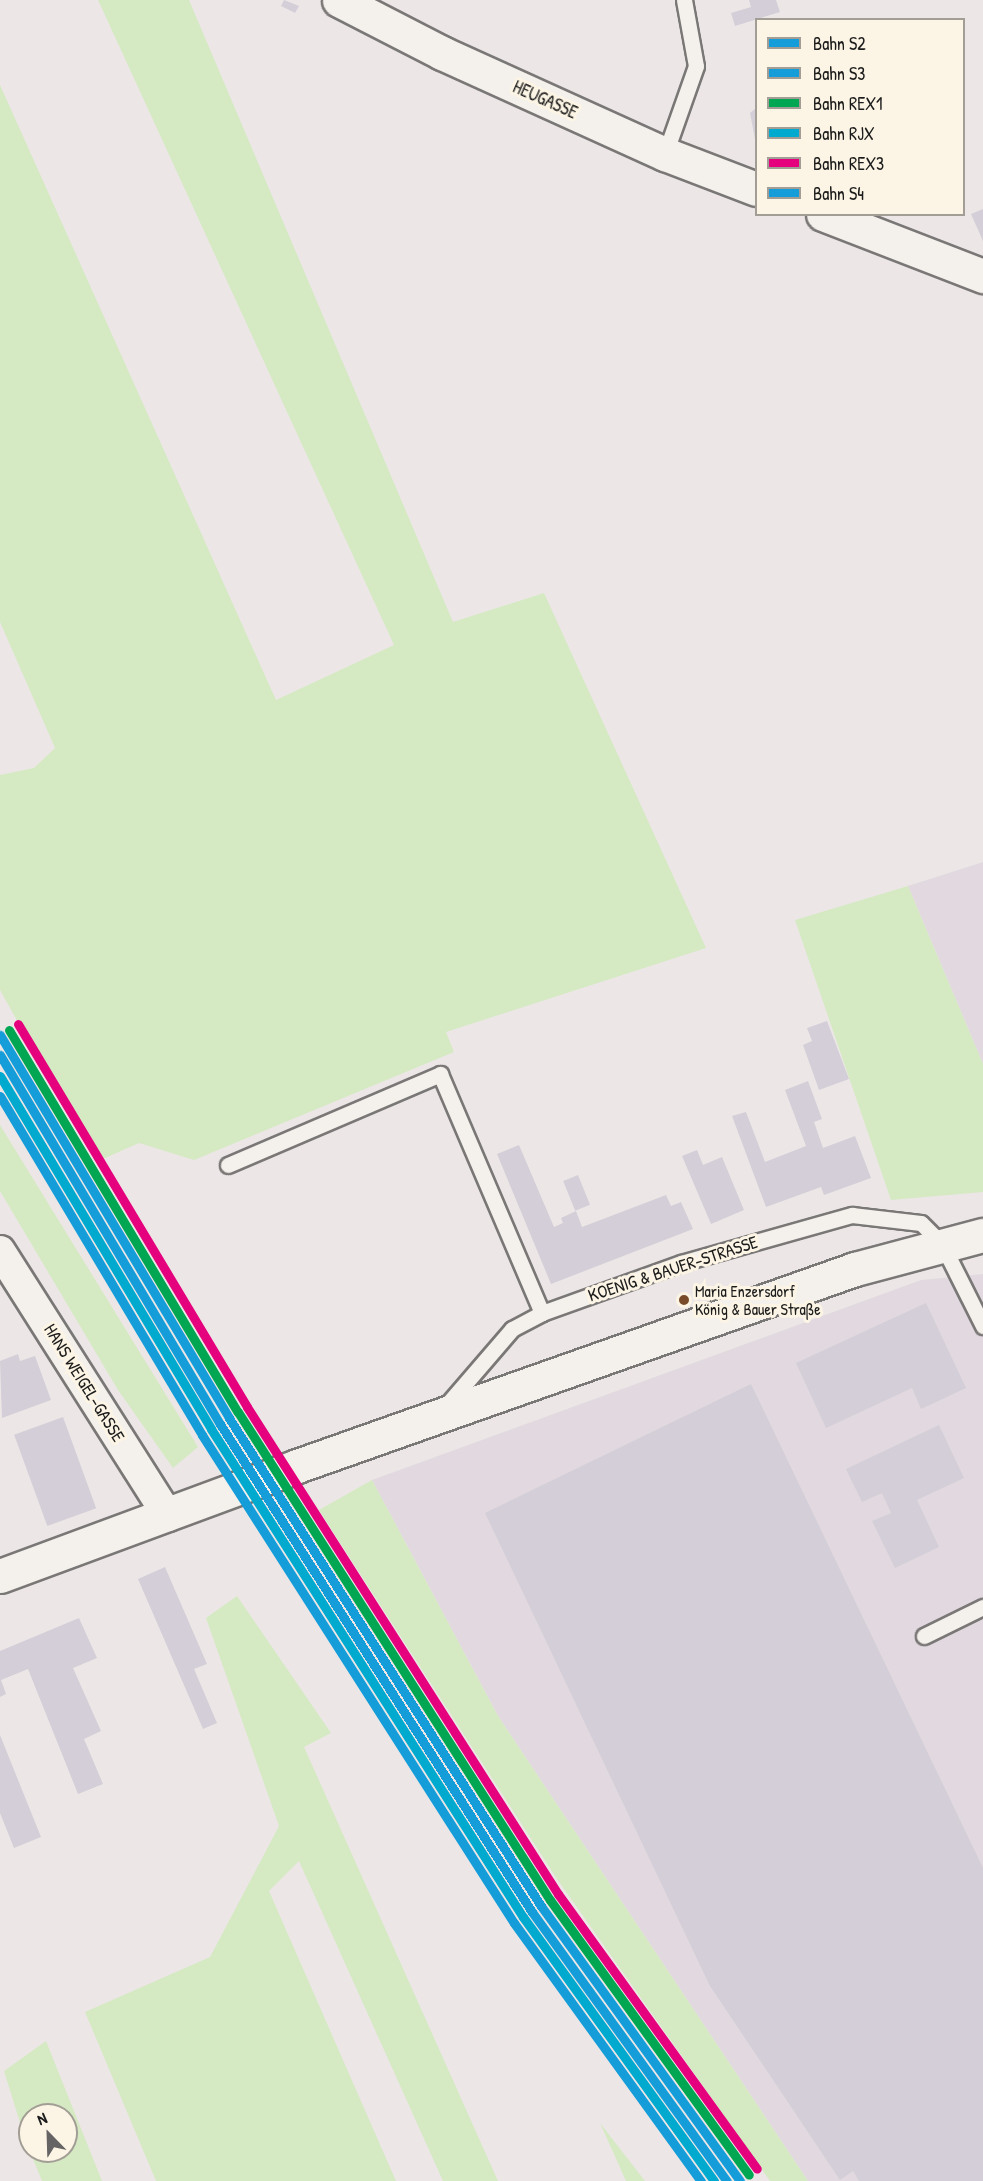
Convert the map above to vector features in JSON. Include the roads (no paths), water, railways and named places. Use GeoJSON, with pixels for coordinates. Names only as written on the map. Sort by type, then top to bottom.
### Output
{"type":"FeatureCollection","features":[{"type":"Feature","properties":{"kind":"street","name":"HEUGASSE"},"geometry":{"type":"LineString","coordinates":[[339,0],[442,53],[665,154],[755,189]]}},
{"type":"Feature","properties":{"kind":"street"},"geometry":{"type":"LineString","coordinates":[[828,216],[983,276]]}},
{"type":"Feature","properties":{"kind":"street","name":"KOENIG & BAUER-STRASSE"},"geometry":{"type":"LineString","coordinates":[[0,1576],[437,1416],[855,1269],[942,1244],[983,1235]]}},
{"type":"Feature","properties":{"kind":"street","name":"HANS WEIGEL-GASSE"},"geometry":{"type":"LineString","coordinates":[[0,1251],[168,1516]]}},
{"type":"Feature","properties":{"kind":"lane"},"geometry":{"type":"LineString","coordinates":[[665,154],[696,66],[684,0]]}},
{"type":"Feature","properties":{"kind":"lane"},"geometry":{"type":"LineString","coordinates":[[228,1165],[440,1074],[542,1313]]}},
{"type":"Feature","properties":{"kind":"lane","name":"KOENIG & BAUER-STRASSE"},"geometry":{"type":"LineString","coordinates":[[437,1416],[513,1329],[542,1313],[681,1263],[852,1215],[921,1223],[942,1244]]}},
{"type":"Feature","properties":{"kind":"lane"},"geometry":{"type":"LineString","coordinates":[[942,1244],[983,1326]]}},
{"type":"Feature","properties":{"kind":"lane"},"geometry":{"type":"LineString","coordinates":[[924,1636],[983,1608]]}},
{"type":"Feature","properties":{"kind":"rail line","name":"REX3"},"geometry":{"type":"LineString","coordinates":[[18,1024],[247,1407],[558,1894],[757,2169]]}},
{"type":"Feature","properties":{"kind":"rail line","name":"REX1"},"geometry":{"type":"LineString","coordinates":[[9,1030],[238,1412],[550,1900],[749,2175]]}},
{"type":"Feature","properties":{"kind":"rail line","name":"S2"},"geometry":{"type":"LineString","coordinates":[[0,1035],[229,1418],[541,1906],[740,2181]]}},
{"type":"Feature","properties":{"kind":"rail line","name":"S3"},"geometry":{"type":"LineString","coordinates":[[0,1055],[220,1424],[532,1912],[727,2181]]}},
{"type":"Feature","properties":{"kind":"rail line","name":"RJX"},"geometry":{"type":"LineString","coordinates":[[0,1076],[211,1429],[523,1917],[714,2181]]}},
{"type":"Feature","properties":{"kind":"rail line","name":"S4"},"geometry":{"type":"LineString","coordinates":[[0,1096],[202,1435],[514,1923],[701,2181]]}},
{"type":"Feature","properties":{"kind":"place","name":"Maria Enzersdorf König & Bauer Straße"},"geometry":{"type":"Point","coordinates":[684,1300]}}]}
